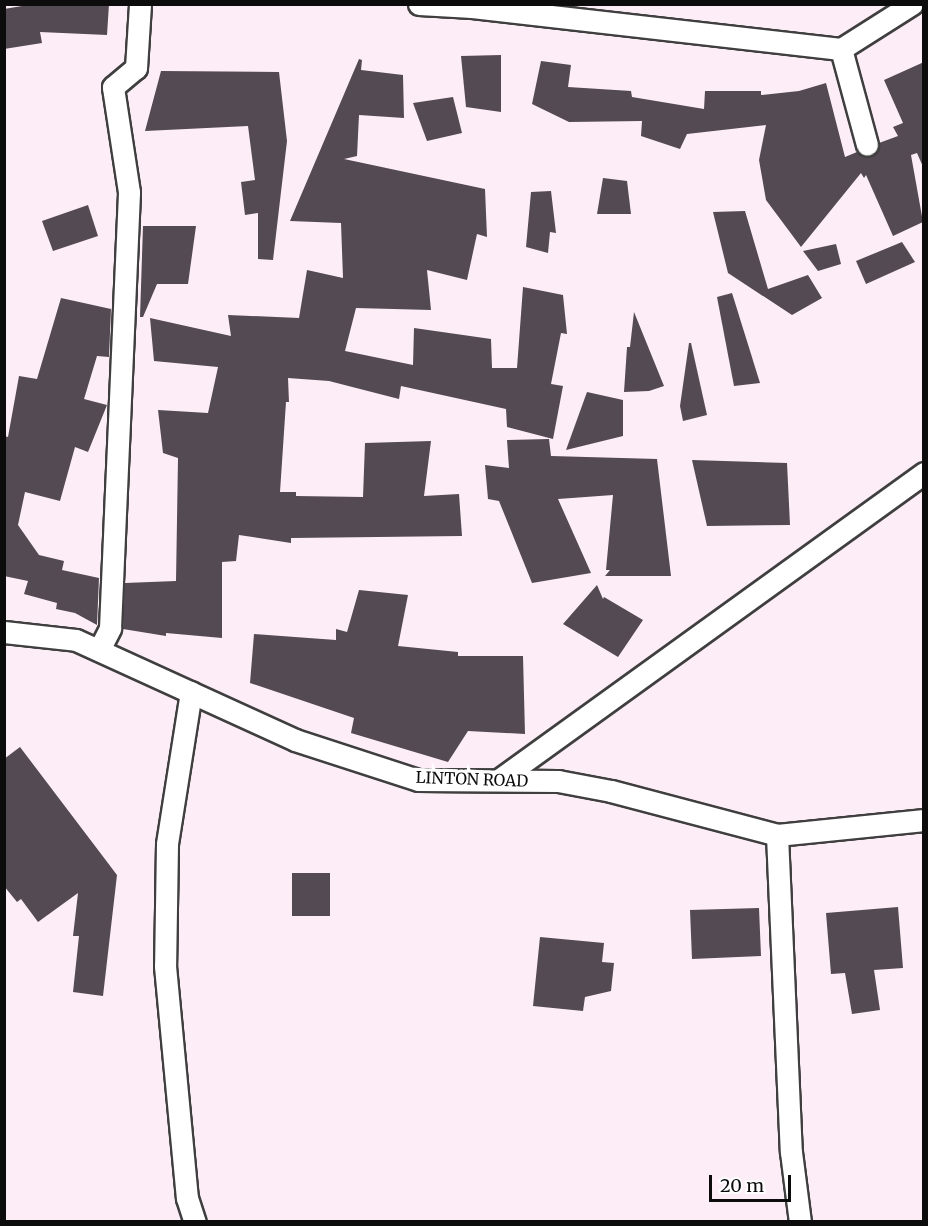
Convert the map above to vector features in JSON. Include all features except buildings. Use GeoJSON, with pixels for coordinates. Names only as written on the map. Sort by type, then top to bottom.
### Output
{"type":"FeatureCollection","features":[{"type":"Feature","properties":{"kind":"street"},"geometry":{"type":"LineString","coordinates":[[99,650],[110,628],[129,192],[113,87],[136,68],[140,4]]}},
{"type":"Feature","properties":{"kind":"street"},"geometry":{"type":"LineString","coordinates":[[419,4],[472,7],[841,49],[912,4]]}},
{"type":"Feature","properties":{"kind":"street"},"geometry":{"type":"LineString","coordinates":[[841,49],[867,145]]}},
{"type":"Feature","properties":{"kind":"street"},"geometry":{"type":"LineString","coordinates":[[500,779],[924,473]]}},
{"type":"Feature","properties":{"kind":"street","name":"LINTON ROAD"},"geometry":{"type":"LineString","coordinates":[[4,632],[76,640],[295,740],[417,780],[558,781],[611,791],[777,835],[924,820]]}},
{"type":"Feature","properties":{"kind":"street"},"geometry":{"type":"LineString","coordinates":[[190,692],[167,844],[165,966],[187,1198],[195,1221]]}},
{"type":"Feature","properties":{"kind":"street"},"geometry":{"type":"LineString","coordinates":[[777,835],[791,1152],[800,1221]]}}]}
